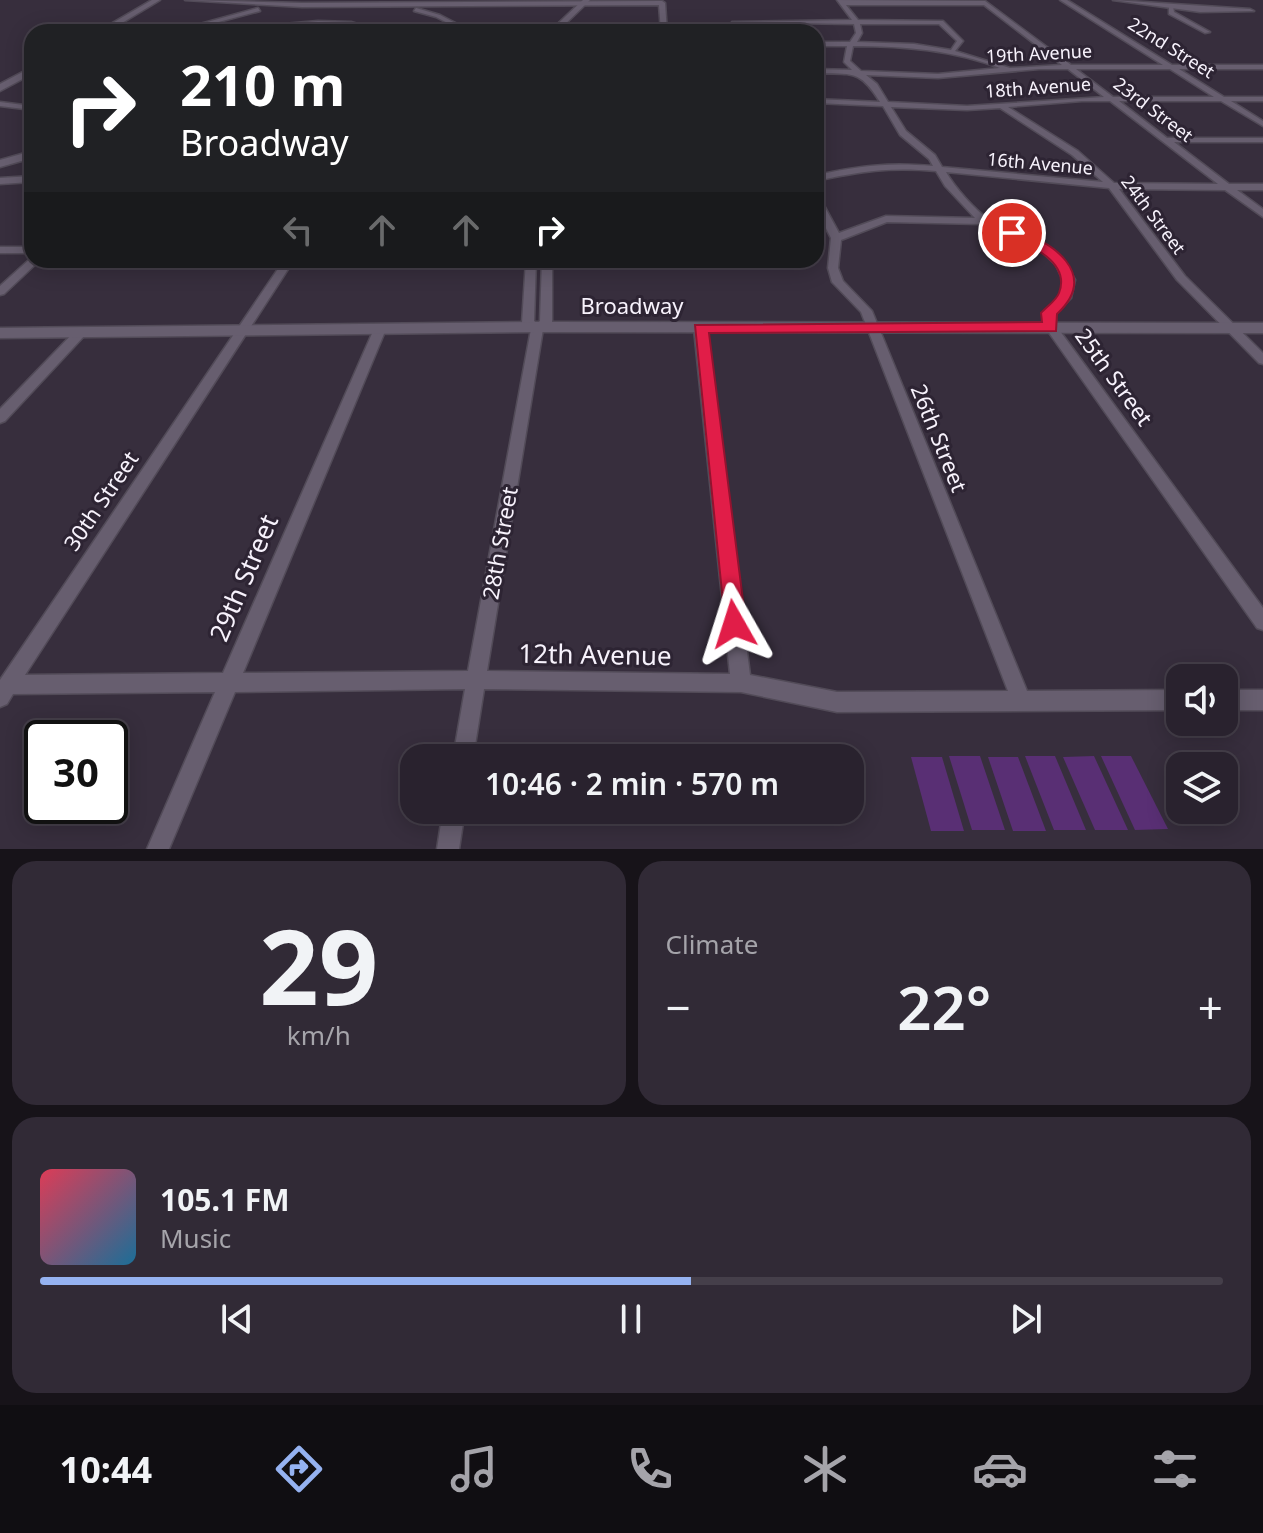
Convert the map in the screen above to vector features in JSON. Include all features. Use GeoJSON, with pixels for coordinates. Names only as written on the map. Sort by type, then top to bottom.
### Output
{"type":"FeatureCollection","features":[{"type":"Feature","properties":{"kind":"main road","name":"Broadway"},"geometry":{"type":"LineString","coordinates":[[0,333],[537,327],[1263,328]]}},
{"type":"Feature","properties":{"kind":"street"},"geometry":{"type":"LineString","coordinates":[[115,24],[157,0]]}},
{"type":"Feature","properties":{"kind":"street"},"geometry":{"type":"LineString","coordinates":[[188,0],[302,5]]}},
{"type":"Feature","properties":{"kind":"street","name":"22nd Street"},"geometry":{"type":"LineString","coordinates":[[1063,0],[1263,124]]}},
{"type":"Feature","properties":{"kind":"street"},"geometry":{"type":"LineString","coordinates":[[1116,0],[1171,7],[1250,11]]}},
{"type":"Feature","properties":{"kind":"street"},"geometry":{"type":"LineString","coordinates":[[1224,0],[1263,17]]}},
{"type":"Feature","properties":{"kind":"street"},"geometry":{"type":"LineString","coordinates":[[198,24],[216,18],[302,5],[354,2],[662,3],[663,24]]}},
{"type":"Feature","properties":{"kind":"street"},"geometry":{"type":"LineString","coordinates":[[331,24],[354,2],[401,6],[438,16],[454,24]]}},
{"type":"Feature","properties":{"kind":"street"},"geometry":{"type":"LineString","coordinates":[[562,24],[586,2]]}},
{"type":"Feature","properties":{"kind":"street"},"geometry":{"type":"LineString","coordinates":[[842,2],[858,22],[861,33],[852,44]]}},
{"type":"Feature","properties":{"kind":"street","name":"23rd Street"},"geometry":{"type":"LineString","coordinates":[[842,2],[985,3],[1263,214]]}},
{"type":"Feature","properties":{"kind":"street"},"geometry":{"type":"LineString","coordinates":[[1171,7],[1171,13],[1207,32]]}},
{"type":"Feature","properties":{"kind":"street"},"geometry":{"type":"LineString","coordinates":[[735,22],[941,22],[960,41],[954,49]]}},
{"type":"Feature","properties":{"kind":"street"},"geometry":{"type":"LineString","coordinates":[[824,44],[954,49],[1008,69]]}},
{"type":"Feature","properties":{"kind":"street","name":"25th Street"},"geometry":{"type":"LineString","coordinates":[[852,44],[846,57],[886,104],[903,133],[932,157],[948,184],[984,221],[1041,245],[1061,264],[1069,280],[1065,298],[1049,313],[1051,327],[1263,622]]}},
{"type":"Feature","properties":{"kind":"street","name":"19th Avenue"},"geometry":{"type":"LineString","coordinates":[[824,71],[938,76],[1071,67],[1263,67]]}},
{"type":"Feature","properties":{"kind":"street"},"geometry":{"type":"LineString","coordinates":[[0,88],[24,74]]}},
{"type":"Feature","properties":{"kind":"street","name":"18th Avenue"},"geometry":{"type":"LineString","coordinates":[[824,101],[1003,107],[1112,99],[1263,99]]}},
{"type":"Feature","properties":{"kind":"street"},"geometry":{"type":"LineString","coordinates":[[0,104],[24,107]]}},
{"type":"Feature","properties":{"kind":"street","name":"24th Street"},"geometry":{"type":"LineString","coordinates":[[1003,107],[1075,153],[1112,186],[1181,278],[1263,360]]}},
{"type":"Feature","properties":{"kind":"street"},"geometry":{"type":"LineString","coordinates":[[1167,140],[1263,140]]}},
{"type":"Feature","properties":{"kind":"street"},"geometry":{"type":"LineString","coordinates":[[0,161],[24,154]]}},
{"type":"Feature","properties":{"kind":"street","name":"16th Avenue"},"geometry":{"type":"LineString","coordinates":[[824,176],[868,167],[940,169],[1024,181],[1112,186],[1263,187]]}},
{"type":"Feature","properties":{"kind":"street"},"geometry":{"type":"LineString","coordinates":[[0,181],[24,180]]}},
{"type":"Feature","properties":{"kind":"street","name":"26th Street"},"geometry":{"type":"LineString","coordinates":[[824,215],[836,238],[833,268],[838,282],[866,311],[1021,700]]}},
{"type":"Feature","properties":{"kind":"street"},"geometry":{"type":"LineString","coordinates":[[836,238],[886,219],[984,221]]}},
{"type":"Feature","properties":{"kind":"street"},"geometry":{"type":"LineString","coordinates":[[0,250],[24,250]]}},
{"type":"Feature","properties":{"kind":"street"},"geometry":{"type":"LineString","coordinates":[[0,292],[26,268]]}},
{"type":"Feature","properties":{"kind":"street","name":"30th Street"},"geometry":{"type":"LineString","coordinates":[[4,691],[284,268]]}},
{"type":"Feature","properties":{"kind":"street"},"geometry":{"type":"LineString","coordinates":[[531,268],[528,323],[537,327]]}},
{"type":"Feature","properties":{"kind":"street","name":"28th Street"},"geometry":{"type":"LineString","coordinates":[[465,744],[537,327],[546,323],[547,268]]}},
{"type":"Feature","properties":{"kind":"street","name":"29th Street"},"geometry":{"type":"LineString","coordinates":[[158,849],[380,329]]}},
{"type":"Feature","properties":{"kind":"street"},"geometry":{"type":"LineString","coordinates":[[700,329],[741,683]]}},
{"type":"Feature","properties":{"kind":"street"},"geometry":{"type":"LineString","coordinates":[[0,418],[81,332]]}},
{"type":"Feature","properties":{"kind":"street","name":"12th Avenue"},"geometry":{"type":"LineString","coordinates":[[4,691],[227,683],[476,680],[741,683],[837,702],[1166,700]]}},
{"type":"Feature","properties":{"kind":"street"},"geometry":{"type":"LineString","coordinates":[[1238,700],[1263,700]]}},
{"type":"Feature","properties":{"kind":"street"},"geometry":{"type":"LineString","coordinates":[[448,849],[452,824]]}},
{"type":"Feature","properties":{"kind":"shaded area"},"geometry":{"type":"Polygon","coordinates":[[[949,756],[980,756],[1005,830],[972,830],[949,756]]]}},
{"type":"Feature","properties":{"kind":"shaded area"},"geometry":{"type":"Polygon","coordinates":[[[1025,756],[1055,756],[1086,830],[1054,830],[1025,756]]]}},
{"type":"Feature","properties":{"kind":"shaded area"},"geometry":{"type":"Polygon","coordinates":[[[1094,756],[1128,830],[1095,830],[1063,757],[1094,756]]]}},
{"type":"Feature","properties":{"kind":"shaded area"},"geometry":{"type":"Polygon","coordinates":[[[1101,756],[1131,756],[1168,829],[1135,830],[1101,756]]]}},
{"type":"Feature","properties":{"kind":"shaded area"},"geometry":{"type":"Polygon","coordinates":[[[911,757],[942,757],[964,831],[931,831],[911,757]]]}},
{"type":"Feature","properties":{"kind":"shaded area"},"geometry":{"type":"Polygon","coordinates":[[[988,757],[1018,757],[1046,831],[1013,831],[988,757]]]}},
{"type":"Feature","properties":{"kind":"route"},"geometry":{"type":"LineString","coordinates":[[734,624],[700,329],[1051,327],[1049,313],[1065,298],[1069,280],[1061,264],[1041,245],[1012,233]]}}]}
